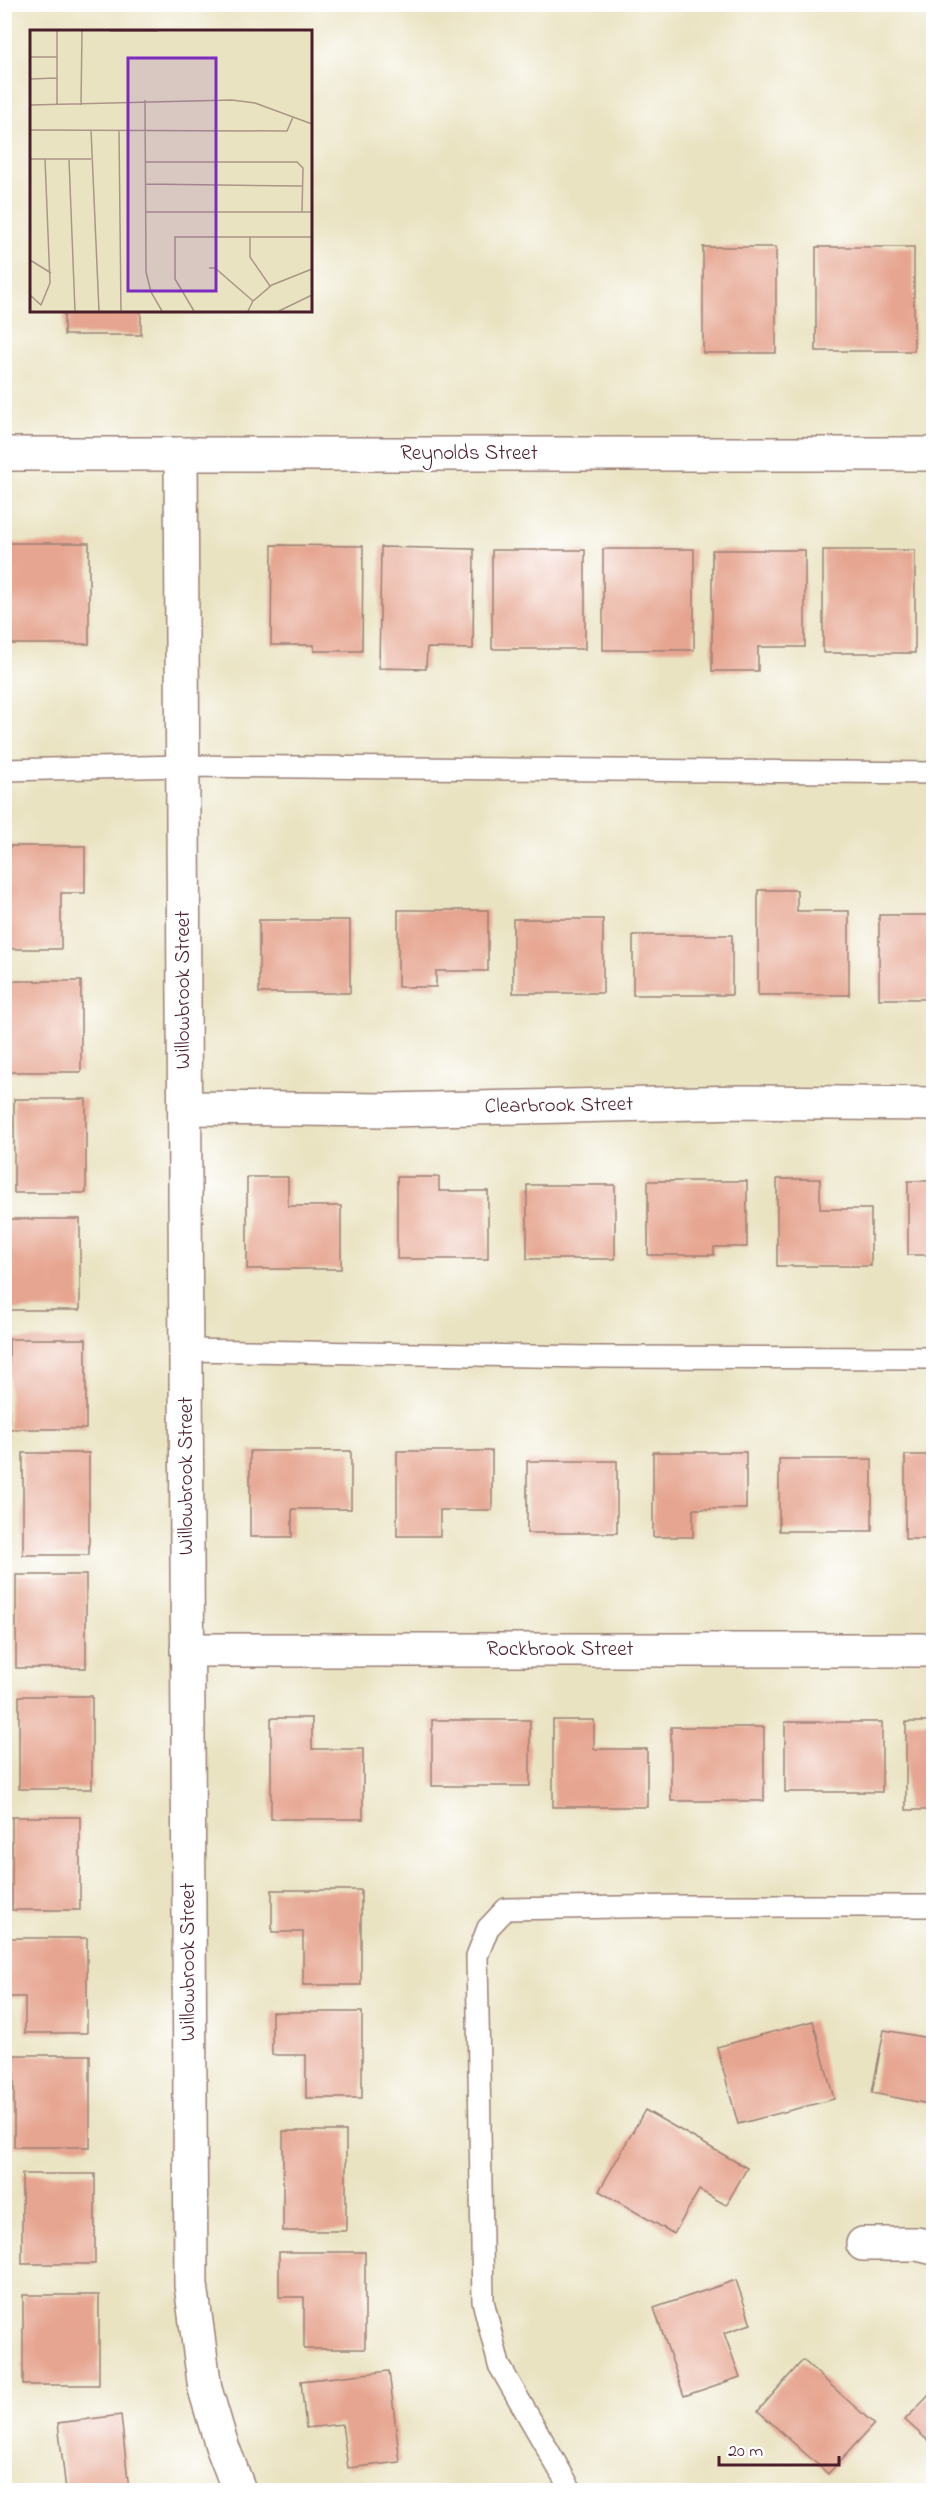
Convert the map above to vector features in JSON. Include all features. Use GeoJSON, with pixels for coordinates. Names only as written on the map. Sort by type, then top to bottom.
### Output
{"type":"FeatureCollection","features":[{"type":"Feature","properties":{"kind":"street","name":"Reynolds Street"},"geometry":{"type":"LineString","coordinates":[[4,454],[933,454]]}},
{"type":"Feature","properties":{"kind":"street","name":"Willowbrook Street"},"geometry":{"type":"LineString","coordinates":[[181,454],[191,2285],[205,2389],[222,2446],[239,2490]]}},
{"type":"Feature","properties":{"kind":"street","name":"Clearbrook Street"},"geometry":{"type":"LineString","coordinates":[[185,1108],[388,1110],[743,1102],[933,1104]]}},
{"type":"Feature","properties":{"kind":"street","name":"Rockbrook Street"},"geometry":{"type":"LineString","coordinates":[[188,1650],[933,1650]]}},
{"type":"Feature","properties":{"kind":"street"},"geometry":{"type":"LineString","coordinates":[[863,2244],[916,2244],[933,2248]]}},
{"type":"Feature","properties":{"kind":"lane"},"geometry":{"type":"LineString","coordinates":[[4,770],[183,766],[933,773]]}},
{"type":"Feature","properties":{"kind":"lane"},"geometry":{"type":"LineString","coordinates":[[186,1350],[592,1357],[933,1358]]}},
{"type":"Feature","properties":{"kind":"lane"},"geometry":{"type":"LineString","coordinates":[[571,2490],[499,2365],[483,2301],[477,1956],[488,1928],[507,1909],[933,1906]]}},
{"type":"Feature","properties":{"kind":"building"},"geometry":{"type":"Polygon","coordinates":[[[703,247],[776,247],[776,353],[703,353],[703,247]]]}},
{"type":"Feature","properties":{"kind":"building"},"geometry":{"type":"Polygon","coordinates":[[[816,247],[914,247],[914,351],[816,351],[816,247]]]}},
{"type":"Feature","properties":{"kind":"building"},"geometry":{"type":"Polygon","coordinates":[[[64,312],[141,312],[141,335],[64,335],[64,312]]]}},
{"type":"Feature","properties":{"kind":"building"},"geometry":{"type":"Polygon","coordinates":[[[4,543],[89,543],[89,644],[4,644],[4,543]]]}},
{"type":"Feature","properties":{"kind":"building"},"geometry":{"type":"Polygon","coordinates":[[[272,545],[363,546],[362,651],[314,651],[314,645],[271,645],[272,545]]]}},
{"type":"Feature","properties":{"kind":"building"},"geometry":{"type":"Polygon","coordinates":[[[381,547],[474,549],[473,649],[427,648],[426,669],[379,668],[381,547]]]}},
{"type":"Feature","properties":{"kind":"building"},"geometry":{"type":"Polygon","coordinates":[[[603,549],[694,549],[694,650],[603,650],[603,549]]]}},
{"type":"Feature","properties":{"kind":"building"},"geometry":{"type":"Polygon","coordinates":[[[492,550],[585,550],[585,649],[492,649],[492,550]]]}},
{"type":"Feature","properties":{"kind":"building"},"geometry":{"type":"Polygon","coordinates":[[[712,550],[805,550],[805,647],[758,647],[758,671],[712,671],[712,550]]]}},
{"type":"Feature","properties":{"kind":"building"},"geometry":{"type":"Polygon","coordinates":[[[823,550],[915,550],[915,653],[823,653],[823,550]]]}},
{"type":"Feature","properties":{"kind":"building"},"geometry":{"type":"Polygon","coordinates":[[[4,846],[85,846],[85,893],[61,893],[61,949],[4,949],[4,846]]]}},
{"type":"Feature","properties":{"kind":"building"},"geometry":{"type":"Polygon","coordinates":[[[758,890],[797,890],[797,911],[849,911],[849,995],[758,995],[758,890]]]}},
{"type":"Feature","properties":{"kind":"building"},"geometry":{"type":"Polygon","coordinates":[[[398,910],[488,910],[488,971],[436,971],[436,987],[398,987],[398,910]]]}},
{"type":"Feature","properties":{"kind":"building"},"geometry":{"type":"Polygon","coordinates":[[[879,915],[934,915],[934,999],[879,999],[879,915]]]}},
{"type":"Feature","properties":{"kind":"building"},"geometry":{"type":"Polygon","coordinates":[[[513,919],[603,919],[603,993],[513,993],[513,919]]]}},
{"type":"Feature","properties":{"kind":"building"},"geometry":{"type":"Polygon","coordinates":[[[259,920],[350,920],[350,993],[259,993],[259,920]]]}},
{"type":"Feature","properties":{"kind":"building"},"geometry":{"type":"Polygon","coordinates":[[[633,935],[732,935],[732,995],[633,995],[633,935]]]}},
{"type":"Feature","properties":{"kind":"building"},"geometry":{"type":"Polygon","coordinates":[[[4,981],[81,981],[81,1072],[4,1072],[4,981]]]}},
{"type":"Feature","properties":{"kind":"building"},"geometry":{"type":"Polygon","coordinates":[[[14,1099],[86,1099],[86,1193],[14,1193],[14,1099]]]}},
{"type":"Feature","properties":{"kind":"building"},"geometry":{"type":"Polygon","coordinates":[[[247,1177],[288,1177],[288,1206],[341,1206],[341,1269],[247,1269],[247,1177]]]}},
{"type":"Feature","properties":{"kind":"building"},"geometry":{"type":"Polygon","coordinates":[[[397,1177],[439,1177],[439,1191],[488,1191],[488,1259],[397,1259],[397,1177]]]}},
{"type":"Feature","properties":{"kind":"building"},"geometry":{"type":"Polygon","coordinates":[[[777,1179],[820,1179],[820,1209],[871,1209],[871,1266],[777,1266],[777,1179]]]}},
{"type":"Feature","properties":{"kind":"building"},"geometry":{"type":"Polygon","coordinates":[[[648,1181],[747,1181],[747,1247],[714,1247],[714,1255],[648,1255],[648,1181]]]}},
{"type":"Feature","properties":{"kind":"building"},"geometry":{"type":"Polygon","coordinates":[[[908,1181],[934,1181],[934,1255],[908,1255],[908,1181]]]}},
{"type":"Feature","properties":{"kind":"building"},"geometry":{"type":"Polygon","coordinates":[[[527,1185],[615,1185],[615,1259],[527,1259],[527,1185]]]}},
{"type":"Feature","properties":{"kind":"building"},"geometry":{"type":"Polygon","coordinates":[[[4,1219],[80,1219],[80,1310],[4,1310],[4,1219]]]}},
{"type":"Feature","properties":{"kind":"building"},"geometry":{"type":"Polygon","coordinates":[[[9,1339],[86,1339],[86,1429],[9,1429],[9,1339]]]}},
{"type":"Feature","properties":{"kind":"building"},"geometry":{"type":"Polygon","coordinates":[[[250,1451],[351,1451],[351,1509],[292,1509],[292,1537],[250,1537],[250,1451]]]}},
{"type":"Feature","properties":{"kind":"building"},"geometry":{"type":"Polygon","coordinates":[[[397,1451],[492,1451],[492,1510],[440,1510],[440,1536],[397,1536],[397,1451]]]}},
{"type":"Feature","properties":{"kind":"building"},"geometry":{"type":"Polygon","coordinates":[[[653,1452],[746,1452],[746,1509],[693,1509],[693,1537],[653,1537],[653,1452]]]}},
{"type":"Feature","properties":{"kind":"building"},"geometry":{"type":"Polygon","coordinates":[[[23,1453],[89,1453],[89,1555],[23,1555],[23,1453]]]}},
{"type":"Feature","properties":{"kind":"building"},"geometry":{"type":"Polygon","coordinates":[[[905,1455],[934,1455],[934,1539],[905,1539],[905,1455]]]}},
{"type":"Feature","properties":{"kind":"building"},"geometry":{"type":"Polygon","coordinates":[[[779,1459],[872,1459],[872,1531],[779,1531],[779,1459]]]}},
{"type":"Feature","properties":{"kind":"building"},"geometry":{"type":"Polygon","coordinates":[[[527,1461],[617,1461],[617,1533],[527,1533],[527,1461]]]}},
{"type":"Feature","properties":{"kind":"building"},"geometry":{"type":"Polygon","coordinates":[[[16,1575],[86,1575],[86,1668],[16,1668],[16,1575]]]}},
{"type":"Feature","properties":{"kind":"building"},"geometry":{"type":"Polygon","coordinates":[[[19,1696],[92,1696],[92,1789],[19,1789],[19,1696]]]}},
{"type":"Feature","properties":{"kind":"building"},"geometry":{"type":"Polygon","coordinates":[[[271,1718],[312,1718],[312,1749],[363,1749],[363,1819],[271,1819],[271,1718]]]}},
{"type":"Feature","properties":{"kind":"building"},"geometry":{"type":"Polygon","coordinates":[[[432,1720],[530,1720],[530,1786],[432,1786],[432,1720]]]}},
{"type":"Feature","properties":{"kind":"building"},"geometry":{"type":"Polygon","coordinates":[[[553,1720],[594,1720],[594,1749],[647,1749],[647,1807],[553,1807],[553,1720]]]}},
{"type":"Feature","properties":{"kind":"building"},"geometry":{"type":"Polygon","coordinates":[[[785,1722],[882,1722],[882,1792],[785,1792],[785,1722]]]}},
{"type":"Feature","properties":{"kind":"building"},"geometry":{"type":"Polygon","coordinates":[[[906,1722],[934,1722],[934,1810],[906,1810],[906,1722]]]}},
{"type":"Feature","properties":{"kind":"building"},"geometry":{"type":"Polygon","coordinates":[[[671,1727],[764,1727],[764,1801],[671,1801],[671,1727]]]}},
{"type":"Feature","properties":{"kind":"building"},"geometry":{"type":"Polygon","coordinates":[[[12,1817],[80,1817],[80,1910],[12,1910],[12,1817]]]}},
{"type":"Feature","properties":{"kind":"building"},"geometry":{"type":"Polygon","coordinates":[[[272,1890],[361,1890],[361,1985],[303,1985],[303,1932],[272,1932],[272,1890]]]}},
{"type":"Feature","properties":{"kind":"building"},"geometry":{"type":"Polygon","coordinates":[[[4,1938],[87,1938],[87,2033],[25,2033],[25,1997],[4,1997],[4,1938]]]}},
{"type":"Feature","properties":{"kind":"building"},"geometry":{"type":"Polygon","coordinates":[[[272,2012],[362,2012],[362,2098],[306,2098],[306,2055],[272,2055],[272,2012]]]}},
{"type":"Feature","properties":{"kind":"building"},"geometry":{"type":"Polygon","coordinates":[[[813,2021],[834,2099],[738,2124],[717,2047],[813,2021]]]}},
{"type":"Feature","properties":{"kind":"building"},"geometry":{"type":"Polygon","coordinates":[[[884,2030],[934,2039],[934,2105],[872,2093],[884,2030]]]}},
{"type":"Feature","properties":{"kind":"building"},"geometry":{"type":"Polygon","coordinates":[[[14,2055],[90,2055],[90,2147],[14,2147],[14,2055]]]}},
{"type":"Feature","properties":{"kind":"building"},"geometry":{"type":"Polygon","coordinates":[[[645,2110],[747,2168],[726,2205],[699,2190],[674,2234],[599,2191],[645,2110]]]}},
{"type":"Feature","properties":{"kind":"building"},"geometry":{"type":"Polygon","coordinates":[[[283,2131],[346,2131],[346,2231],[283,2231],[283,2131]]]}},
{"type":"Feature","properties":{"kind":"building"},"geometry":{"type":"Polygon","coordinates":[[[22,2174],[95,2174],[95,2264],[22,2264],[22,2174]]]}},
{"type":"Feature","properties":{"kind":"building"},"geometry":{"type":"Polygon","coordinates":[[[279,2252],[365,2252],[365,2349],[304,2349],[304,2297],[279,2297],[279,2252]]]}},
{"type":"Feature","properties":{"kind":"building"},"geometry":{"type":"Polygon","coordinates":[[[736,2280],[751,2324],[724,2333],[740,2377],[684,2396],[654,2308],[736,2280]]]}},
{"type":"Feature","properties":{"kind":"building"},"geometry":{"type":"Polygon","coordinates":[[[23,2295],[99,2295],[99,2385],[23,2385],[23,2295]]]}},
{"type":"Feature","properties":{"kind":"building"},"geometry":{"type":"Polygon","coordinates":[[[803,2360],[874,2424],[828,2474],[758,2411],[803,2360]]]}},
{"type":"Feature","properties":{"kind":"building"},"geometry":{"type":"Polygon","coordinates":[[[389,2371],[400,2462],[348,2468],[342,2424],[306,2428],[301,2381],[389,2371]]]}},
{"type":"Feature","properties":{"kind":"building"},"geometry":{"type":"Polygon","coordinates":[[[934,2390],[934,2446],[905,2420],[934,2390]]]}},
{"type":"Feature","properties":{"kind":"building"},"geometry":{"type":"Polygon","coordinates":[[[121,2415],[129,2490],[66,2490],[58,2423],[121,2415]]]}}]}
